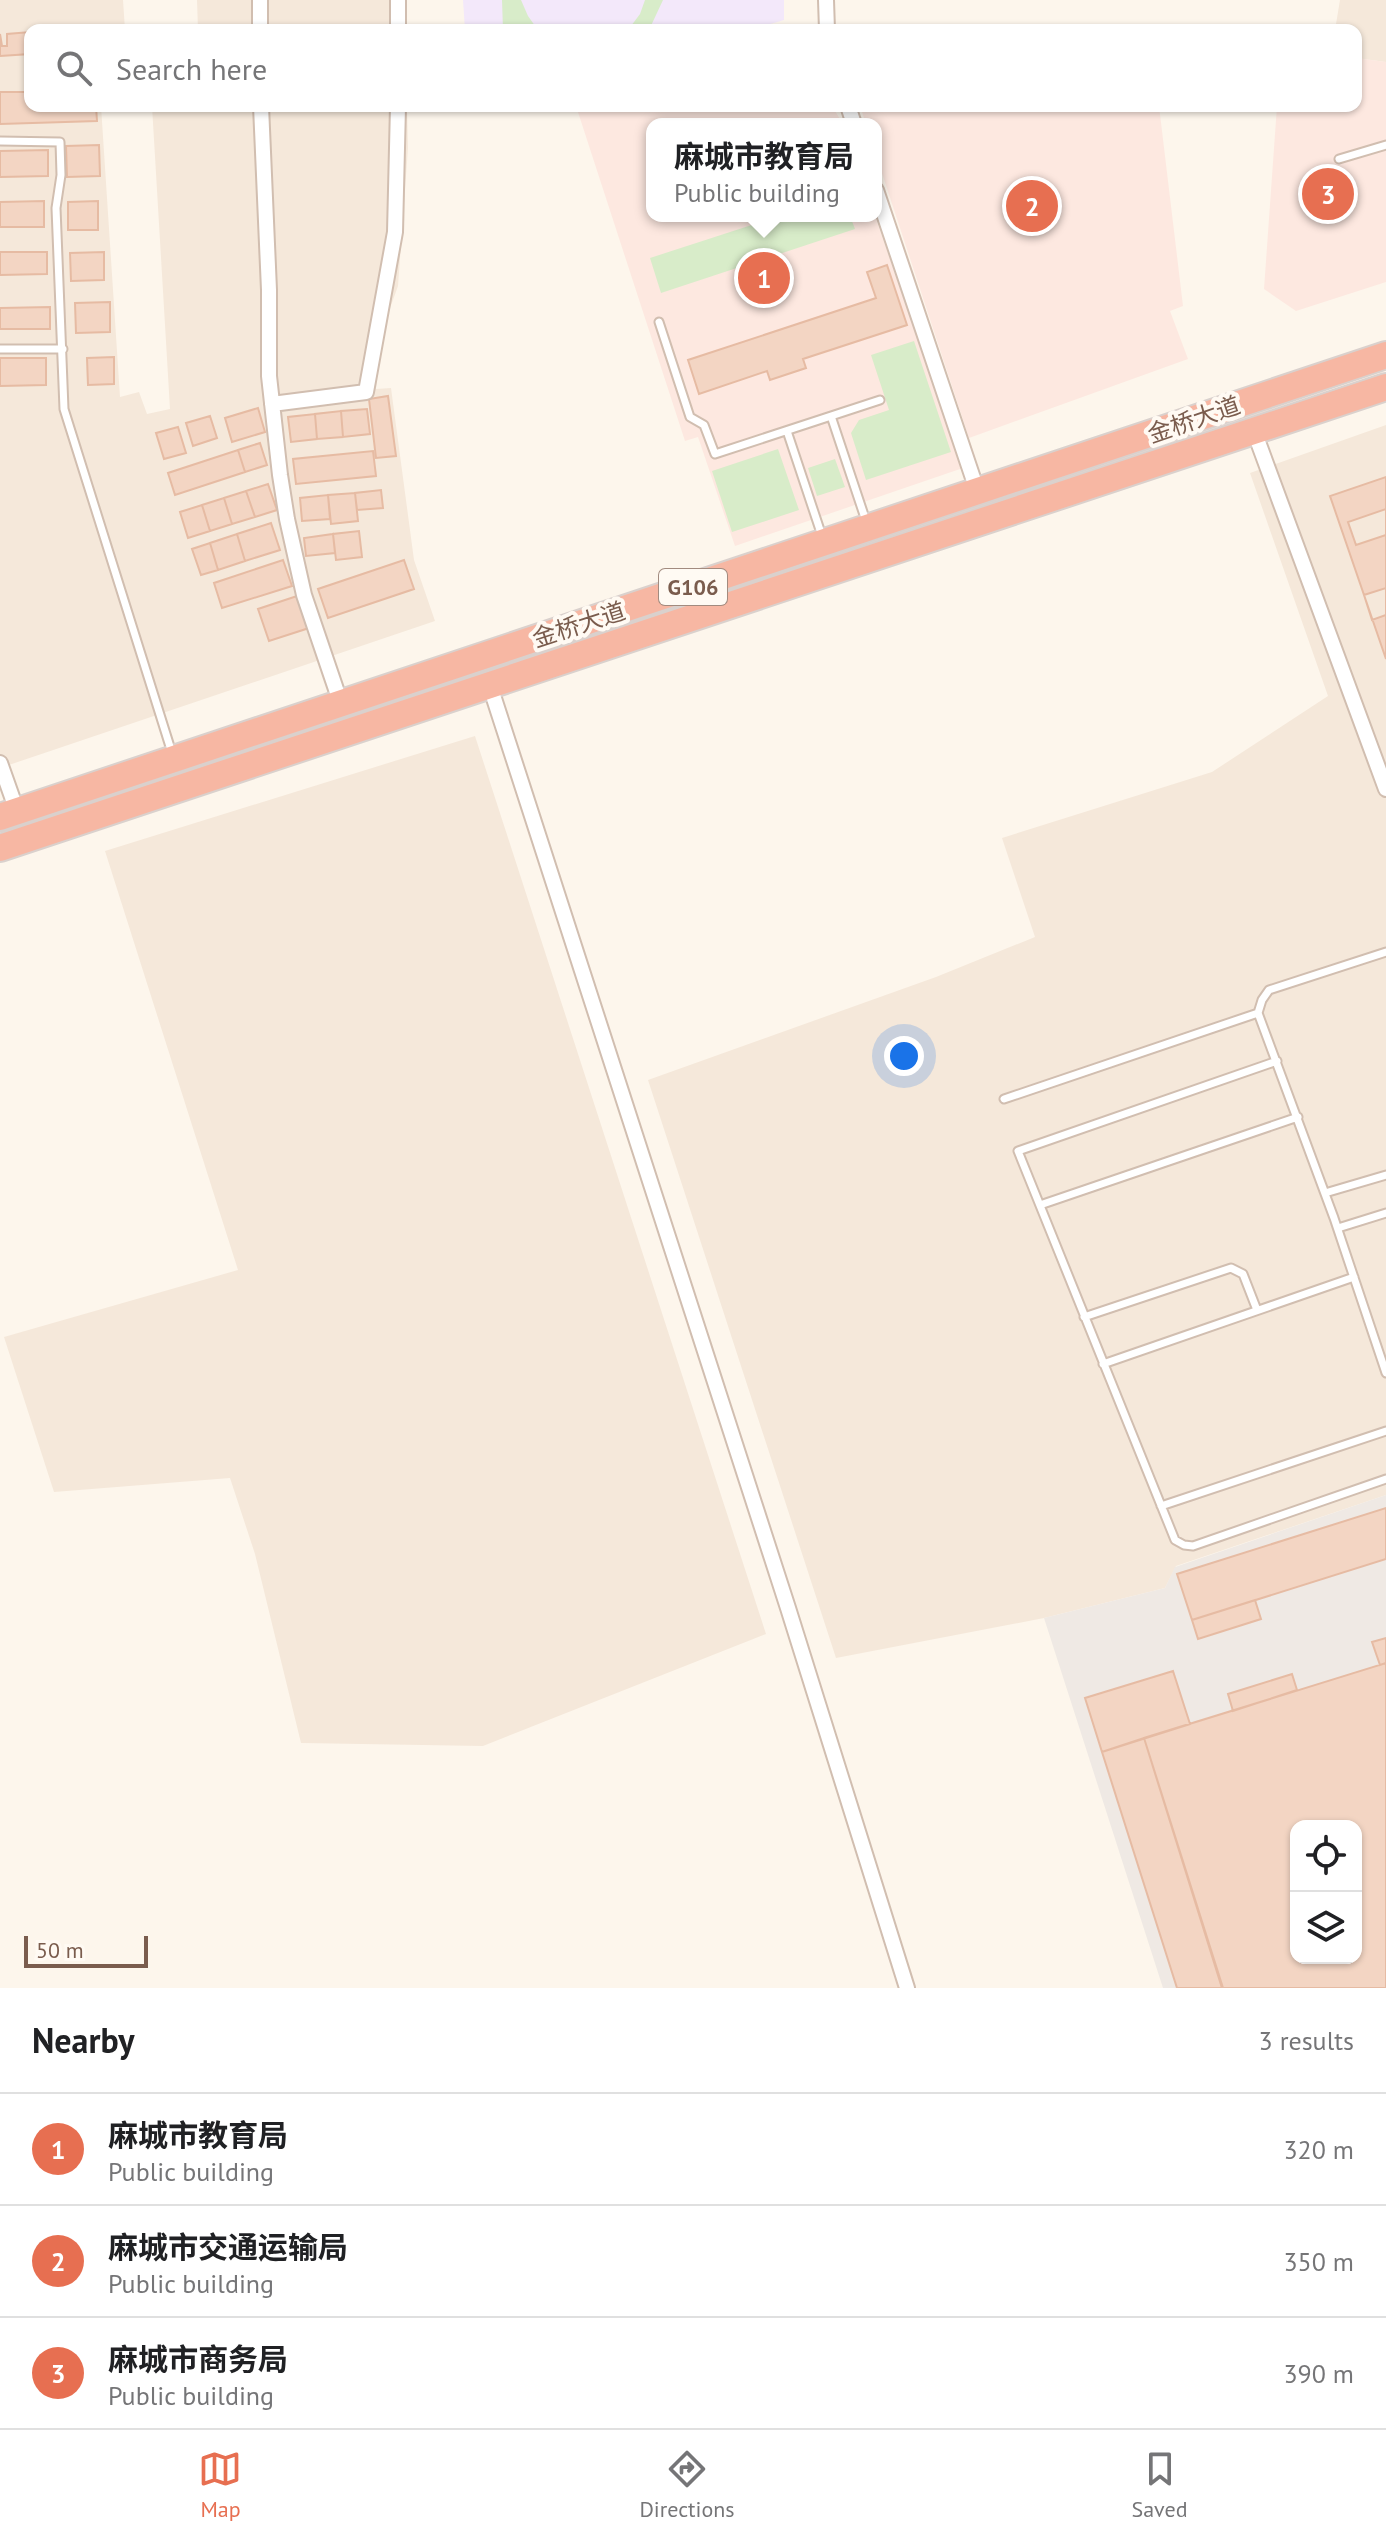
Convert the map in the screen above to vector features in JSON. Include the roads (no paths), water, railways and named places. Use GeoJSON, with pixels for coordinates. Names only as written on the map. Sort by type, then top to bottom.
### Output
{"type":"FeatureCollection","features":[{"type":"Feature","properties":{"kind":"highway","name":"金桥大道"},"geometry":{"type":"LineString","coordinates":[[9,814],[1386,355]]}},
{"type":"Feature","properties":{"kind":"highway","name":"金桥大道"},"geometry":{"type":"LineString","coordinates":[[0,848],[1386,387]]}},
{"type":"Feature","properties":{"kind":"street"},"geometry":{"type":"LineString","coordinates":[[260,0],[260,24]]}},
{"type":"Feature","properties":{"kind":"street"},"geometry":{"type":"LineString","coordinates":[[398,0],[398,24]]}},
{"type":"Feature","properties":{"kind":"street"},"geometry":{"type":"LineString","coordinates":[[826,0],[827,24]]}},
{"type":"Feature","properties":{"kind":"street"},"geometry":{"type":"LineString","coordinates":[[261,112],[272,404],[280,475],[304,595],[341,704]]}},
{"type":"Feature","properties":{"kind":"street"},"geometry":{"type":"LineString","coordinates":[[272,404],[366,392],[395,232],[398,112]]}},
{"type":"Feature","properties":{"kind":"street"},"geometry":{"type":"LineString","coordinates":[[882,208],[978,493]]}},
{"type":"Feature","properties":{"kind":"street"},"geometry":{"type":"LineString","coordinates":[[1254,431],[1386,789]]}},
{"type":"Feature","properties":{"kind":"street"},"geometry":{"type":"LineString","coordinates":[[490,686],[907,1988]]}},
{"type":"Feature","properties":{"kind":"street"},"geometry":{"type":"LineString","coordinates":[[0,763],[9,814]]}},
{"type":"Feature","properties":{"kind":"lane"},"geometry":{"type":"LineString","coordinates":[[0,141],[60,142],[61,175],[56,208],[64,409],[174,759]]}},
{"type":"Feature","properties":{"kind":"lane"},"geometry":{"type":"LineString","coordinates":[[1339,159],[1386,145]]}},
{"type":"Feature","properties":{"kind":"lane"},"geometry":{"type":"LineString","coordinates":[[659,322],[690,417],[704,425],[715,454],[880,400]]}},
{"type":"Feature","properties":{"kind":"lane"},"geometry":{"type":"LineString","coordinates":[[0,349],[63,349]]}},
{"type":"Feature","properties":{"kind":"lane"},"geometry":{"type":"LineString","coordinates":[[831,416],[868,529]]}},
{"type":"Feature","properties":{"kind":"lane"},"geometry":{"type":"LineString","coordinates":[[787,431],[825,543]]}},
{"type":"Feature","properties":{"kind":"lane"},"geometry":{"type":"LineString","coordinates":[[1386,952],[1269,990],[1258,1013],[1338,1228],[1386,1373]]}},
{"type":"Feature","properties":{"kind":"lane"},"geometry":{"type":"LineString","coordinates":[[1004,1099],[1258,1013]]}},
{"type":"Feature","properties":{"kind":"lane"},"geometry":{"type":"LineString","coordinates":[[1277,1061],[1018,1151],[1175,1540],[1193,1546],[1386,1479]]}},
{"type":"Feature","properties":{"kind":"lane"},"geometry":{"type":"LineString","coordinates":[[1040,1205],[1298,1117]]}},
{"type":"Feature","properties":{"kind":"lane"},"geometry":{"type":"LineString","coordinates":[[1325,1193],[1386,1175]]}},
{"type":"Feature","properties":{"kind":"lane"},"geometry":{"type":"LineString","coordinates":[[1338,1228],[1386,1213]]}},
{"type":"Feature","properties":{"kind":"lane"},"geometry":{"type":"LineString","coordinates":[[1084,1317],[1231,1268],[1243,1274],[1257,1310]]}},
{"type":"Feature","properties":{"kind":"lane"},"geometry":{"type":"LineString","coordinates":[[1103,1364],[1354,1277]]}},
{"type":"Feature","properties":{"kind":"lane"},"geometry":{"type":"LineString","coordinates":[[1375,1341],[1386,1337]]}},
{"type":"Feature","properties":{"kind":"lane"},"geometry":{"type":"LineString","coordinates":[[1161,1506],[1386,1431]]}},
{"type":"Feature","properties":{"kind":"place","name":"麻城市商务局"},"geometry":{"type":"Point","coordinates":[1328,194]}},
{"type":"Feature","properties":{"kind":"place","name":"麻城市交通运输局"},"geometry":{"type":"Point","coordinates":[1032,206]}},
{"type":"Feature","properties":{"kind":"place","name":"麻城市教育局"},"geometry":{"type":"Point","coordinates":[764,278]}}]}
